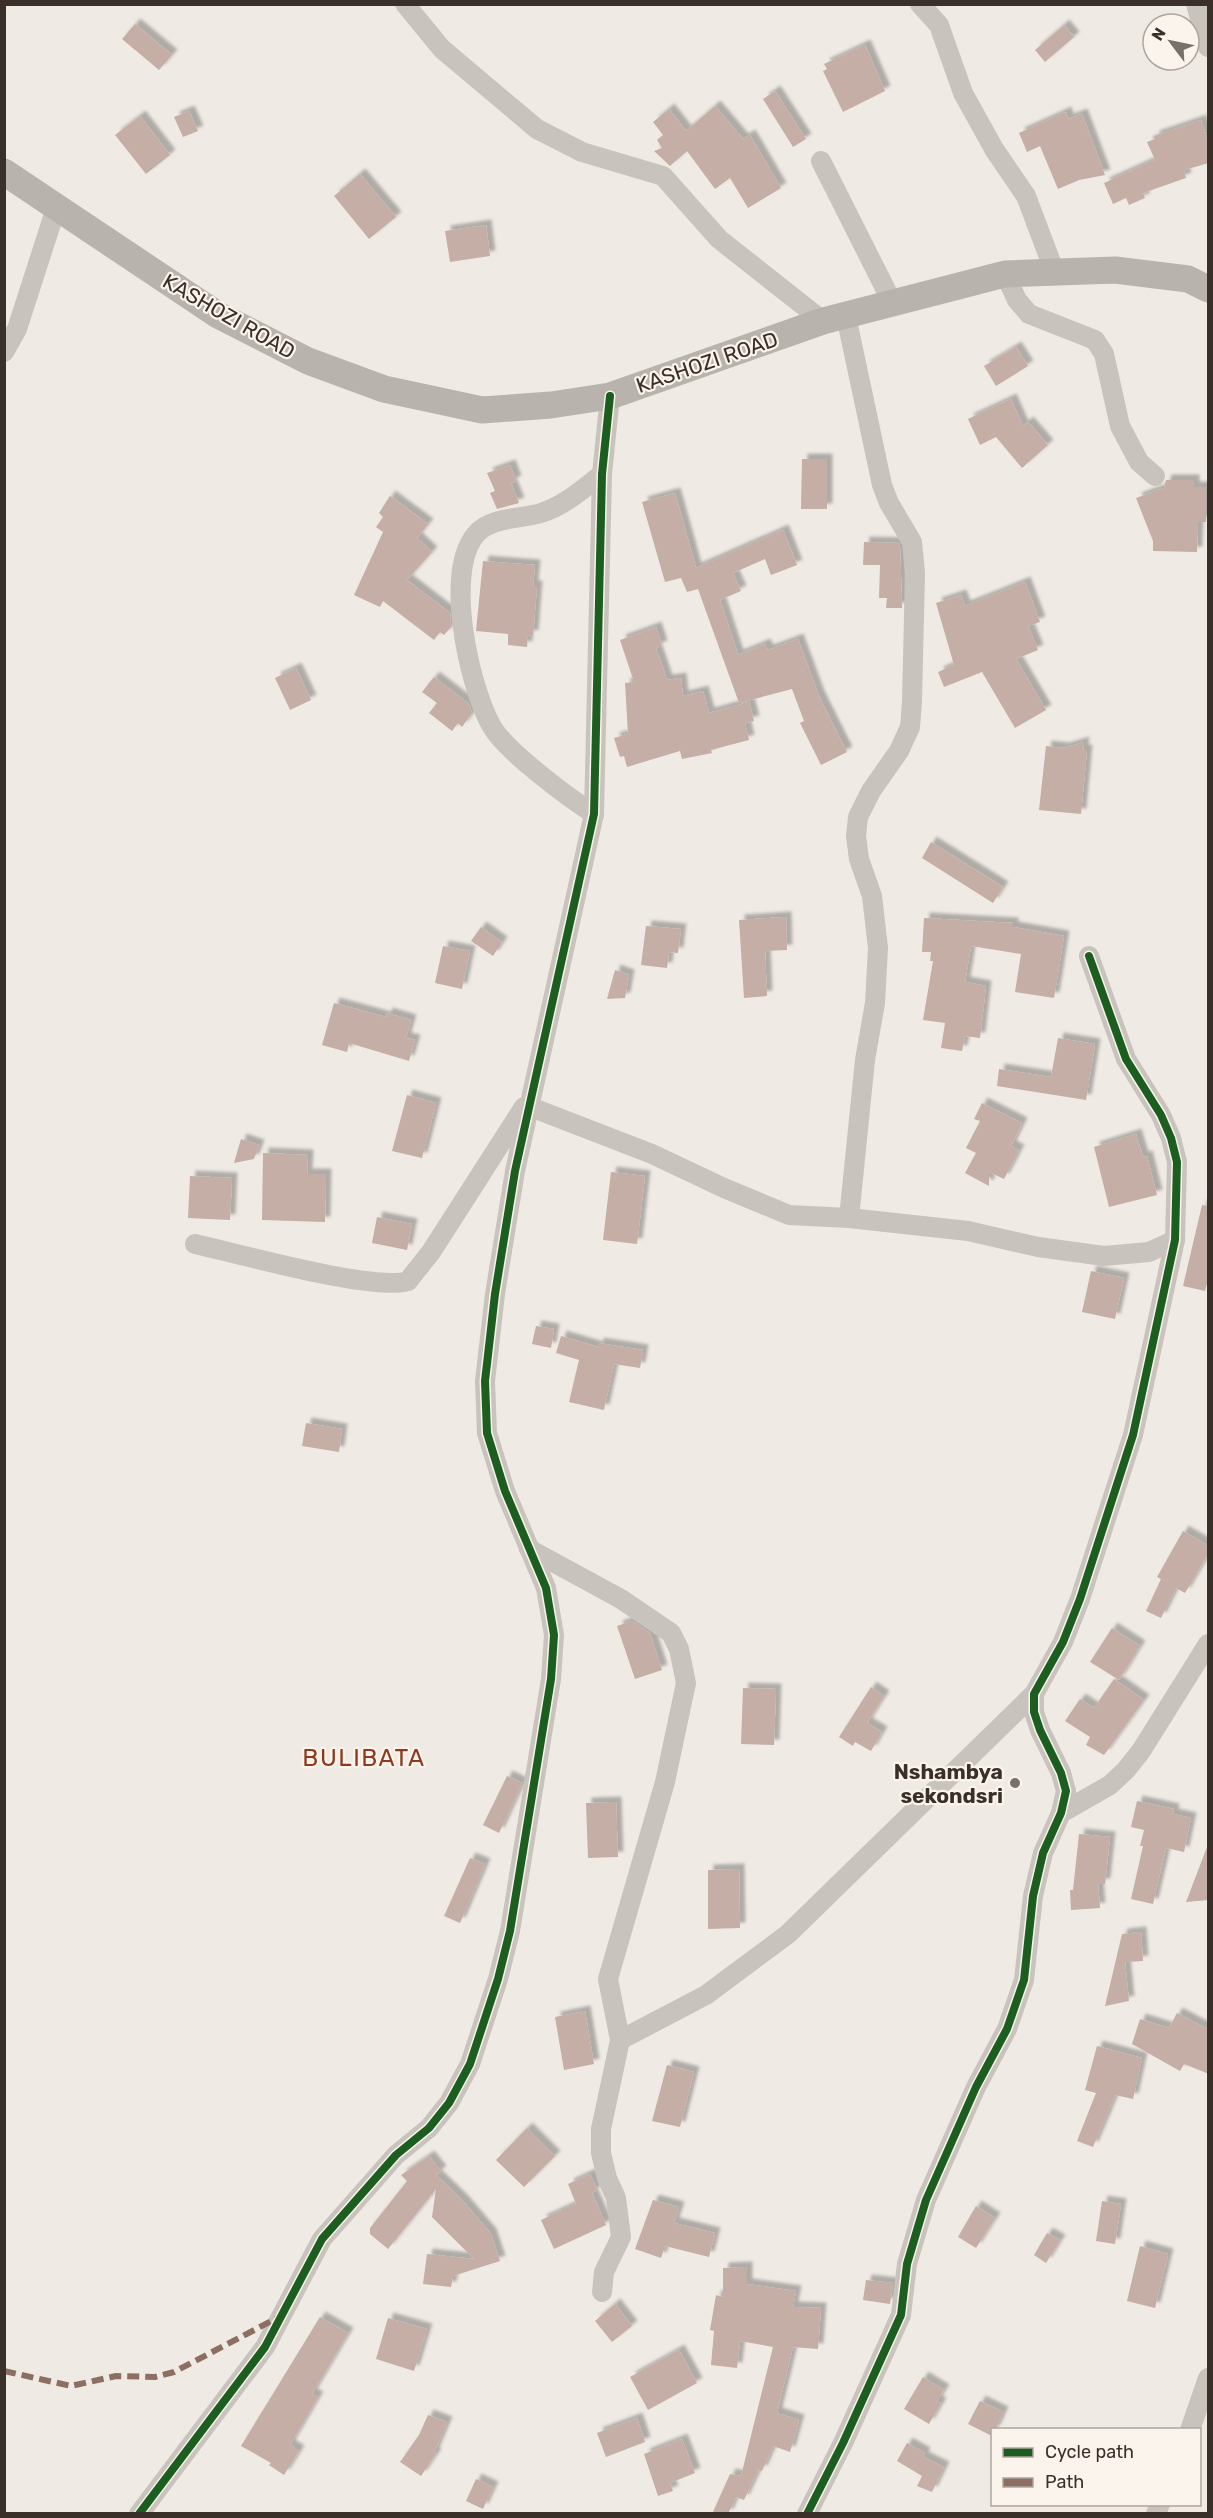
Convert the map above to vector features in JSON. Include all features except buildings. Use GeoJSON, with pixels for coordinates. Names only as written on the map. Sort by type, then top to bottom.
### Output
{"type":"FeatureCollection","features":[{"type":"Feature","properties":{"kind":"main road","name":"KASHOZI ROAD"},"geometry":{"type":"LineString","coordinates":[[4,172],[57,205],[218,315],[308,361],[384,389],[482,410],[552,405],[610,396],[868,307],[1005,274],[1115,270],[1188,279],[1209,289]]}},
{"type":"Feature","properties":{"kind":"street"},"geometry":{"type":"LineString","coordinates":[[405,4],[442,49],[537,129],[582,152],[663,176],[719,239],[835,318],[882,485],[889,503],[912,542],[915,573],[910,727],[900,751],[871,791],[858,817],[856,836],[859,859],[872,896],[878,948],[875,1003],[865,1060],[849,1218]]}},
{"type":"Feature","properties":{"kind":"street"},"geometry":{"type":"LineString","coordinates":[[920,4],[939,25]]}},
{"type":"Feature","properties":{"kind":"street"},"geometry":{"type":"LineString","coordinates":[[938,4],[939,25],[963,93],[994,149],[1026,196],[1055,273]]}},
{"type":"Feature","properties":{"kind":"street"},"geometry":{"type":"LineString","coordinates":[[1196,4],[1209,47]]}},
{"type":"Feature","properties":{"kind":"street"},"geometry":{"type":"LineString","coordinates":[[821,161],[892,302]]}},
{"type":"Feature","properties":{"kind":"street"},"geometry":{"type":"LineString","coordinates":[[4,352],[57,205]]}},
{"type":"Feature","properties":{"kind":"street"},"geometry":{"type":"LineString","coordinates":[[1005,274],[1017,300],[1029,314],[1095,340],[1104,354],[1120,426],[1139,462],[1155,476]]}},
{"type":"Feature","properties":{"kind":"street"},"geometry":{"type":"LineString","coordinates":[[139,2514],[265,2347],[321,2239],[396,2155],[440,2117],[470,2064],[498,1979],[510,1930],[551,1679],[554,1635],[546,1588],[505,1491],[487,1433],[485,1381],[495,1294],[515,1171],[594,814],[602,474],[610,396]]}},
{"type":"Feature","properties":{"kind":"street"},"geometry":{"type":"LineString","coordinates":[[594,814],[567,796],[501,738],[491,726],[464,636],[460,574],[464,555],[476,534],[486,525],[541,513],[567,501],[602,474]]}},
{"type":"Feature","properties":{"kind":"street"},"geometry":{"type":"LineString","coordinates":[[620,2040],[706,1995],[788,1934],[1034,1694],[1063,1642],[1080,1599],[1133,1435],[1155,1346],[1175,1240],[1177,1162],[1171,1138],[1161,1115],[1126,1059],[1089,956]]}},
{"type":"Feature","properties":{"kind":"street"},"geometry":{"type":"LineString","coordinates":[[529,1102],[789,1215],[849,1218],[968,1231],[1038,1247],[1104,1256],[1149,1252],[1175,1240]]}},
{"type":"Feature","properties":{"kind":"street"},"geometry":{"type":"LineString","coordinates":[[195,1244],[302,1269],[388,1284],[408,1281],[431,1252],[529,1102]]}},
{"type":"Feature","properties":{"kind":"street"},"geometry":{"type":"LineString","coordinates":[[529,1549],[621,1599],[671,1633],[679,1649],[686,1683],[665,1782],[608,1979],[620,2040],[604,2111],[601,2153],[618,2208],[621,2237],[604,2272],[603,2292]]}},
{"type":"Feature","properties":{"kind":"street"},"geometry":{"type":"LineString","coordinates":[[1061,1813],[1110,1785],[1126,1770],[1209,1644]]}},
{"type":"Feature","properties":{"kind":"street"},"geometry":{"type":"LineString","coordinates":[[807,2514],[843,2443],[901,2315],[907,2264],[927,2200],[976,2087],[1007,2029],[1024,1980],[1033,1896],[1043,1853],[1061,1813],[1066,1791],[1061,1773],[1034,1712],[1034,1694]]}},
{"type":"Feature","properties":{"kind":"street"},"geometry":{"type":"LineString","coordinates":[[1191,2428],[1209,2378]]}},
{"type":"Feature","properties":{"kind":"marked path"},"geometry":{"type":"LineString","coordinates":[[4,2371],[71,2386],[116,2376],[155,2377],[174,2372],[281,2316]]}},
{"type":"Feature","properties":{"kind":"cycle path"},"geometry":{"type":"LineString","coordinates":[[139,2514],[265,2347],[322,2239],[396,2155],[429,2128],[449,2103],[470,2064],[498,1979],[510,1931],[551,1679],[554,1635],[546,1588],[505,1491],[487,1433],[485,1381],[495,1294],[515,1171],[594,814],[602,474],[610,396]]}},
{"type":"Feature","properties":{"kind":"cycle path"},"geometry":{"type":"LineString","coordinates":[[807,2514],[843,2443],[901,2315],[907,2264],[926,2200],[976,2087],[1007,2029],[1024,1980],[1033,1896],[1043,1853],[1061,1813],[1066,1791],[1061,1773],[1034,1712],[1034,1694],[1063,1642],[1080,1599],[1133,1435],[1175,1240],[1177,1162],[1171,1138],[1161,1115],[1126,1059],[1089,956]]}},
{"type":"Feature","properties":{"kind":"place","name":"Nshambya sekondsri"},"geometry":{"type":"Point","coordinates":[1015,1783]}},
{"type":"Feature","properties":{"kind":"district","name":"BULIBATA"},"geometry":{"type":"Point","coordinates":[364,1758]}}]}
